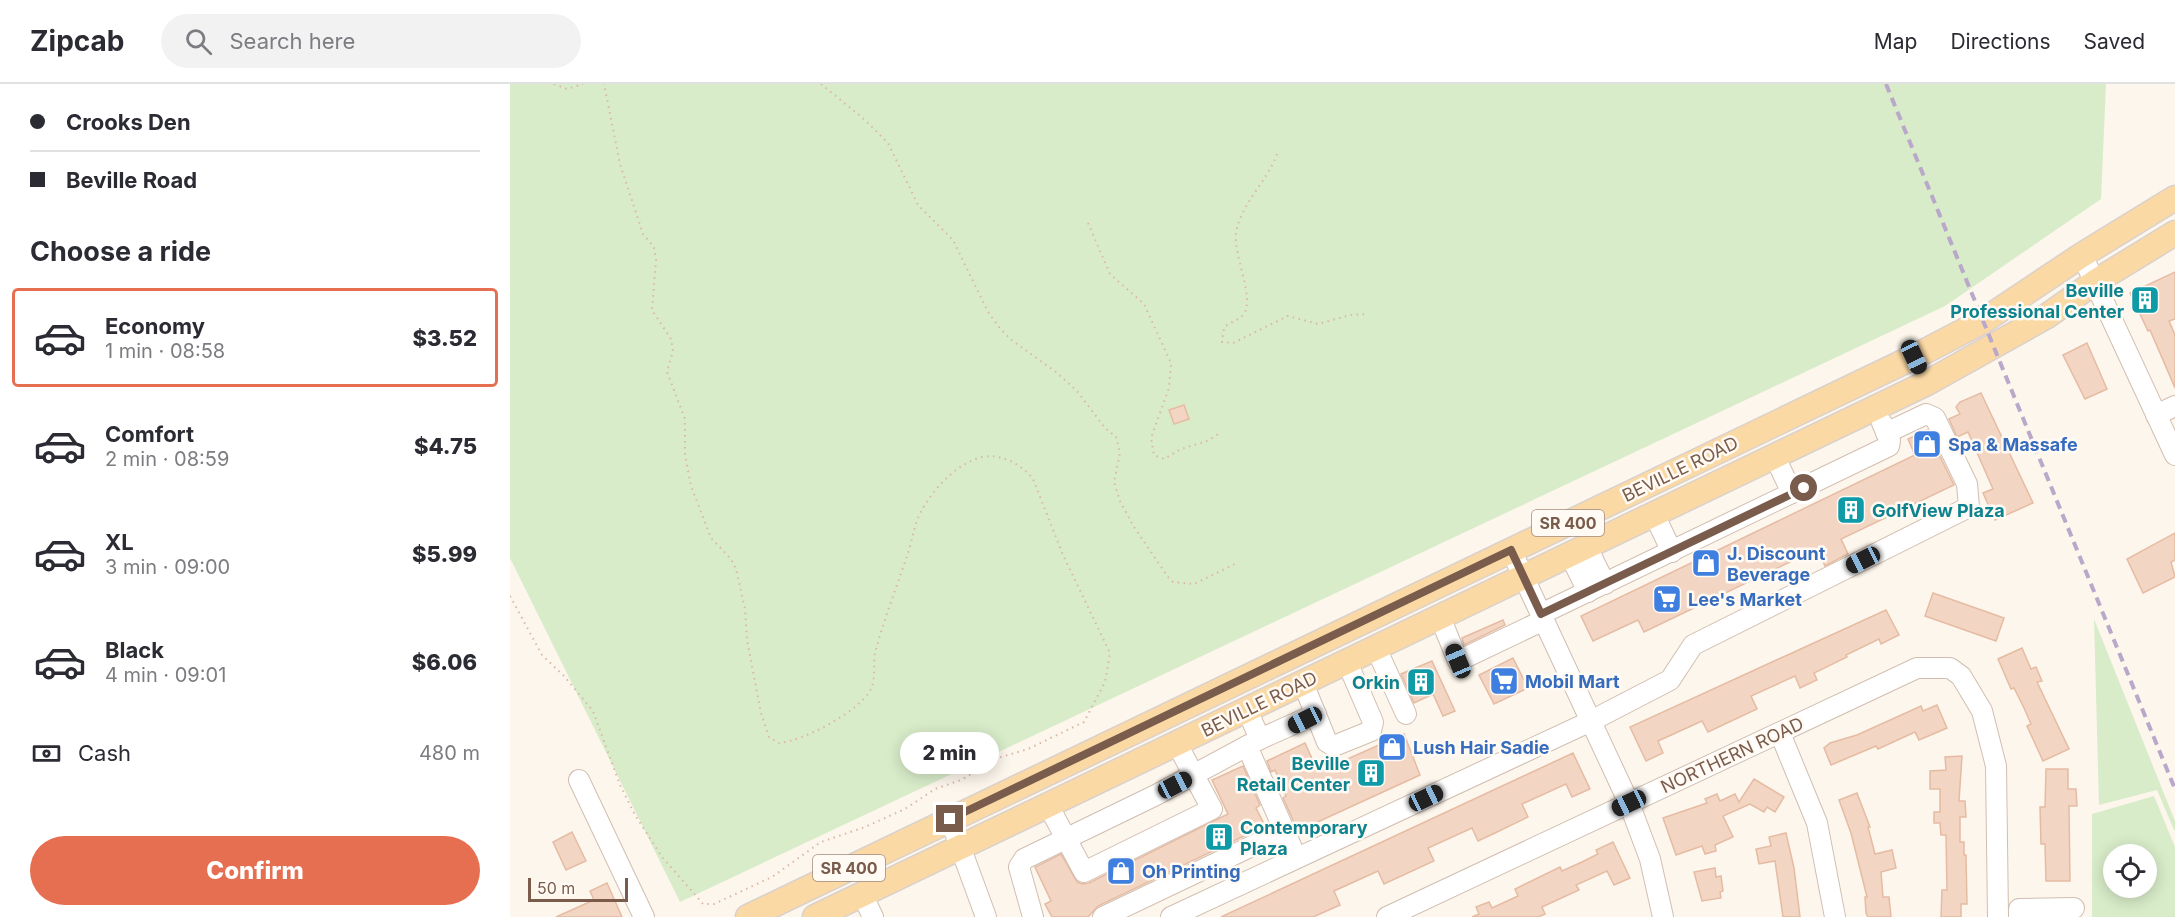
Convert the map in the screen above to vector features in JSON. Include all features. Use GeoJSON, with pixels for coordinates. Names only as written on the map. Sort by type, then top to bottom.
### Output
{"type":"FeatureCollection","features":[{"type":"Feature","properties":{"kind":"main road","name":"BEVILLE ROAD"},"geometry":{"type":"LineString","coordinates":[[748,917],[1914,357],[1983,321],[2082,255],[2175,198]]}},
{"type":"Feature","properties":{"kind":"main road","name":"BEVILLE ROAD"},"geometry":{"type":"LineString","coordinates":[[815,917],[1927,383],[2047,316],[2095,282],[2175,233]]}},
{"type":"Feature","properties":{"kind":"street"},"geometry":{"type":"LineString","coordinates":[[2082,255],[2175,456]]}},
{"type":"Feature","properties":{"kind":"street"},"geometry":{"type":"LineString","coordinates":[[1914,357],[1927,383]]}},
{"type":"Feature","properties":{"kind":"street"},"geometry":{"type":"LineString","coordinates":[[2156,415],[2175,406]]}},
{"type":"Feature","properties":{"kind":"street"},"geometry":{"type":"LineString","coordinates":[[1440,617],[1458,661],[1596,588],[1889,446],[1875,408]]}},
{"type":"Feature","properties":{"kind":"street"},"geometry":{"type":"LineString","coordinates":[[1171,917],[1591,721],[1670,680],[1693,645],[1969,507],[1967,484],[1935,418],[1926,414],[1886,433]]}},
{"type":"Feature","properties":{"kind":"street"},"geometry":{"type":"LineString","coordinates":[[1775,457],[1792,493]]}},
{"type":"Feature","properties":{"kind":"street"},"geometry":{"type":"LineString","coordinates":[[1654,514],[1672,552]]}},
{"type":"Feature","properties":{"kind":"street"},"geometry":{"type":"LineString","coordinates":[[1511,550],[1629,803],[1650,859],[1664,917]]}},
{"type":"Feature","properties":{"kind":"street"},"geometry":{"type":"LineString","coordinates":[[1579,551],[1596,588]]}},
{"type":"Feature","properties":{"kind":"street"},"geometry":{"type":"LineString","coordinates":[[1376,648],[1406,714]]}},
{"type":"Feature","properties":{"kind":"street"},"geometry":{"type":"LineString","coordinates":[[1303,683],[1327,742],[1334,746],[1371,731],[1373,722],[1347,662]]}},
{"type":"Feature","properties":{"kind":"street","name":"NORTHERN ROAD"},"geometry":{"type":"LineString","coordinates":[[1387,917],[1917,668],[1950,668],[1961,676],[1982,711],[1996,766],[1998,917]]}},
{"type":"Feature","properties":{"kind":"street"},"geometry":{"type":"LineString","coordinates":[[1227,686],[1244,711],[1293,860]]}},
{"type":"Feature","properties":{"kind":"street"},"geometry":{"type":"LineString","coordinates":[[1033,917],[1019,867],[1024,859],[1316,714]]}},
{"type":"Feature","properties":{"kind":"street"},"geometry":{"type":"LineString","coordinates":[[1780,734],[1817,823],[1835,917]]}},
{"type":"Feature","properties":{"kind":"street"},"geometry":{"type":"LineString","coordinates":[[1048,805],[1084,872],[1212,809],[1177,744]]}},
{"type":"Feature","properties":{"kind":"street"},"geometry":{"type":"LineString","coordinates":[[579,780],[644,917]]}},
{"type":"Feature","properties":{"kind":"street"},"geometry":{"type":"LineString","coordinates":[[950,819],[986,917]]}},
{"type":"Feature","properties":{"kind":"street"},"geometry":{"type":"LineString","coordinates":[[1103,917],[1273,836],[1278,837],[1293,860]]}},
{"type":"Feature","properties":{"kind":"street"},"geometry":{"type":"LineString","coordinates":[[862,894],[873,917]]}},
{"type":"Feature","properties":{"kind":"street"},"geometry":{"type":"LineString","coordinates":[[2019,917],[2019,909],[2074,908]]}},
{"type":"Feature","properties":{"kind":"path"},"geometry":{"type":"LineString","coordinates":[[554,84],[567,89],[583,84]]}},
{"type":"Feature","properties":{"kind":"path"},"geometry":{"type":"LineString","coordinates":[[510,596],[543,655],[593,711],[620,784],[635,815],[662,857],[703,904],[714,904],[772,877],[821,842],[875,823],[905,809],[934,789],[961,780],[998,758],[1028,749],[1084,722],[1105,682],[1110,653],[1064,555],[1033,479],[1026,470],[1002,457],[991,455],[969,462],[946,478],[918,517],[878,644],[872,687],[866,696],[848,713],[785,743],[779,744],[769,737],[754,679],[745,609],[736,569],[731,559],[711,538],[691,486],[685,455],[685,419],[668,372],[673,351],[671,339],[652,310],[656,260],[654,247],[643,234],[620,164],[607,89],[604,84]]}},
{"type":"Feature","properties":{"kind":"path"},"geometry":{"type":"LineString","coordinates":[[821,84],[865,120],[888,143],[918,205],[953,240],[988,312],[999,327],[1010,339],[1077,391],[1105,428],[1116,437],[1120,453],[1114,482],[1120,501],[1134,527],[1168,577],[1173,582],[1194,584],[1238,563]]}},
{"type":"Feature","properties":{"kind":"path"},"geometry":{"type":"LineString","coordinates":[[1277,154],[1239,224],[1236,253],[1246,291],[1247,307],[1244,314],[1224,328],[1222,342],[1233,343],[1288,316],[1318,324],[1350,315],[1367,314]]}},
{"type":"Feature","properties":{"kind":"path"},"geometry":{"type":"LineString","coordinates":[[1088,223],[1110,274],[1144,304],[1171,363],[1169,388],[1151,438],[1154,455],[1164,459],[1181,448],[1208,441],[1220,433]]}},
{"type":"Feature","properties":{"kind":"green space"},"geometry":{"type":"Polygon","coordinates":[[[510,84],[2106,84],[2101,199],[1945,306],[680,902],[510,558],[510,84]]]}},
{"type":"Feature","properties":{"kind":"green space"},"geometry":{"type":"Polygon","coordinates":[[[2094,619],[2175,821],[2175,832],[2157,790],[2099,805],[2094,619]]]}},
{"type":"Feature","properties":{"kind":"green space"},"geometry":{"type":"Polygon","coordinates":[[[2154,796],[2175,847],[2175,917],[2092,917],[2092,814],[2154,796]]]}},
{"type":"Feature","properties":{"kind":"building","name":"Beville Professional Center"},"geometry":{"type":"Polygon","coordinates":[[[2175,272],[2175,319],[2169,321],[2175,335],[2175,388],[2150,330],[2148,331],[2130,293],[2175,272]]]}},
{"type":"Feature","properties":{"kind":"building"},"geometry":{"type":"Polygon","coordinates":[[[2087,343],[2107,389],[2085,399],[2063,355],[2087,343]]]}},
{"type":"Feature","properties":{"kind":"building"},"geometry":{"type":"Polygon","coordinates":[[[1981,393],[2033,503],[1995,520],[1983,493],[1993,489],[1968,432],[1957,437],[1949,419],[1960,414],[1956,407],[1960,402],[1981,393]]]}},
{"type":"Feature","properties":{"kind":"building"},"geometry":{"type":"Polygon","coordinates":[[[1184,405],[1189,419],[1174,424],[1169,410],[1184,405]]]}},
{"type":"Feature","properties":{"kind":"building","name":"GolfView Plaza"},"geometry":{"type":"Polygon","coordinates":[[[1927,430],[1954,485],[1841,539],[1848,554],[1825,566],[1817,549],[1644,632],[1638,620],[1593,641],[1581,616],[1915,455],[1908,439],[1927,430]]]}},
{"type":"Feature","properties":{"kind":"building"},"geometry":{"type":"Polygon","coordinates":[[[2175,533],[2175,560],[2171,562],[2175,577],[2143,593],[2127,559],[2175,533]]]}},
{"type":"Feature","properties":{"kind":"building"},"geometry":{"type":"Polygon","coordinates":[[[1933,593],[2004,618],[1996,641],[1925,616],[1933,593]]]}},
{"type":"Feature","properties":{"kind":"building"},"geometry":{"type":"Polygon","coordinates":[[[1886,610],[1899,635],[1881,644],[1879,639],[1846,655],[1847,657],[1814,673],[1817,680],[1800,688],[1795,676],[1751,696],[1757,709],[1708,732],[1702,721],[1658,741],[1663,753],[1646,761],[1630,727],[1886,610]]]}},
{"type":"Feature","properties":{"kind":"building"},"geometry":{"type":"Polygon","coordinates":[[[1503,620],[1505,625],[1464,645],[1462,638],[1503,620]]]}},
{"type":"Feature","properties":{"kind":"building"},"geometry":{"type":"Polygon","coordinates":[[[2022,648],[2031,669],[2036,667],[2042,681],[2037,682],[2069,749],[2043,761],[2027,726],[2031,724],[2024,708],[2014,688],[2011,689],[1998,659],[2022,648]]]}},
{"type":"Feature","properties":{"kind":"building","name":"Mobil Mart"},"geometry":{"type":"Polygon","coordinates":[[[1513,658],[1528,688],[1494,704],[1479,675],[1513,658]]]}},
{"type":"Feature","properties":{"kind":"building","name":"Orkin"},"geometry":{"type":"Polygon","coordinates":[[[1432,661],[1455,711],[1443,716],[1433,694],[1414,703],[1401,674],[1432,661]]]}},
{"type":"Feature","properties":{"kind":"building"},"geometry":{"type":"Polygon","coordinates":[[[1937,705],[1947,728],[1919,740],[1915,732],[1878,749],[1876,746],[1831,765],[1824,748],[1830,743],[1857,735],[1921,706],[1923,711],[1937,705]]]}},
{"type":"Feature","properties":{"kind":"building"},"geometry":{"type":"Polygon","coordinates":[[[1404,734],[1420,775],[1298,831],[1283,798],[1286,796],[1275,770],[1271,772],[1267,761],[1305,743],[1318,772],[1404,734]]]}},
{"type":"Feature","properties":{"kind":"building"},"geometry":{"type":"Polygon","coordinates":[[[1573,753],[1590,789],[1572,797],[1566,784],[1522,804],[1528,817],[1478,841],[1472,828],[1428,848],[1434,861],[1384,884],[1378,871],[1334,891],[1340,905],[1313,917],[1221,917],[1573,753]]]}},
{"type":"Feature","properties":{"kind":"building"},"geometry":{"type":"Polygon","coordinates":[[[1962,756],[1959,801],[1965,801],[1966,817],[1960,817],[1960,842],[1964,842],[1964,855],[1966,855],[1967,904],[1961,904],[1961,917],[1941,917],[1942,890],[1947,890],[1946,835],[1941,835],[1940,823],[1934,823],[1934,812],[1940,812],[1940,789],[1930,789],[1930,771],[1946,770],[1945,757],[1962,756]]]}},
{"type":"Feature","properties":{"kind":"building","name":"Contemporary Plaza"},"geometry":{"type":"Polygon","coordinates":[[[1243,766],[1260,805],[1256,808],[1265,826],[1098,906],[1088,917],[1052,917],[1045,904],[1051,901],[1035,867],[1061,854],[1077,882],[1089,883],[1228,814],[1212,780],[1243,766]]]}},
{"type":"Feature","properties":{"kind":"building"},"geometry":{"type":"Polygon","coordinates":[[[2046,769],[2068,769],[2068,789],[2076,789],[2077,806],[2069,806],[2070,881],[2046,881],[2045,844],[2041,844],[2040,807],[2045,807],[2046,769]]]}},
{"type":"Feature","properties":{"kind":"building"},"geometry":{"type":"Polygon","coordinates":[[[1754,779],[1784,797],[1775,812],[1767,807],[1764,812],[1750,804],[1723,816],[1733,837],[1715,845],[1716,851],[1705,854],[1702,846],[1676,855],[1663,818],[1707,803],[1705,799],[1717,794],[1720,801],[1735,794],[1739,802],[1754,779]]]}},
{"type":"Feature","properties":{"kind":"building"},"geometry":{"type":"Polygon","coordinates":[[[1857,793],[1870,827],[1868,827],[1875,854],[1892,850],[1896,868],[1881,872],[1883,897],[1889,897],[1891,917],[1868,917],[1866,913],[1865,897],[1867,897],[1851,833],[1839,800],[1857,793]]]}},
{"type":"Feature","properties":{"kind":"building"},"geometry":{"type":"Polygon","coordinates":[[[572,832],[586,861],[566,870],[553,842],[572,832]]]}},
{"type":"Feature","properties":{"kind":"building"},"geometry":{"type":"Polygon","coordinates":[[[1786,833],[1794,868],[1800,917],[1783,917],[1775,861],[1759,864],[1756,849],[1771,846],[1769,837],[1786,833]]]}},
{"type":"Feature","properties":{"kind":"building"},"geometry":{"type":"Polygon","coordinates":[[[1613,842],[1630,878],[1614,885],[1607,871],[1576,885],[1579,890],[1542,907],[1545,914],[1538,917],[1472,917],[1479,914],[1476,907],[1489,902],[1492,908],[1518,896],[1515,889],[1560,867],[1562,871],[1582,862],[1598,854],[1596,850],[1613,842]]]}},
{"type":"Feature","properties":{"kind":"building"},"geometry":{"type":"Polygon","coordinates":[[[1715,868],[1716,877],[1721,876],[1723,891],[1720,892],[1721,898],[1702,901],[1694,872],[1715,868]]]}},
{"type":"Feature","properties":{"kind":"building"},"geometry":{"type":"Polygon","coordinates":[[[607,883],[622,917],[556,917],[594,900],[590,891],[607,883]]]}},
{"type":"Feature","properties":{"kind":"railway"},"geometry":{"type":"LineString","coordinates":[[1886,84],[2175,789]]}},
{"type":"Feature","properties":{"kind":"place","name":"Beville Professional Center"},"geometry":{"type":"Point","coordinates":[2145,300]}},
{"type":"Feature","properties":{"kind":"place","name":"Spa & Massafe"},"geometry":{"type":"Point","coordinates":[1927,444]}},
{"type":"Feature","properties":{"kind":"place","name":"GolfView Plaza"},"geometry":{"type":"Point","coordinates":[1851,510]}},
{"type":"Feature","properties":{"kind":"place","name":"J. Discount Beverage"},"geometry":{"type":"Point","coordinates":[1706,563]}},
{"type":"Feature","properties":{"kind":"place","name":"Lee's Market"},"geometry":{"type":"Point","coordinates":[1667,599]}},
{"type":"Feature","properties":{"kind":"place","name":"Mobil Mart"},"geometry":{"type":"Point","coordinates":[1504,681]}},
{"type":"Feature","properties":{"kind":"place","name":"Orkin"},"geometry":{"type":"Point","coordinates":[1421,682]}},
{"type":"Feature","properties":{"kind":"place","name":"Lush Hair Sadie"},"geometry":{"type":"Point","coordinates":[1392,747]}},
{"type":"Feature","properties":{"kind":"place","name":"Beville Retail Center"},"geometry":{"type":"Point","coordinates":[1371,773]}},
{"type":"Feature","properties":{"kind":"place","name":"Contemporary Plaza"},"geometry":{"type":"Point","coordinates":[1219,837]}},
{"type":"Feature","properties":{"kind":"place","name":"Oh Printing"},"geometry":{"type":"Point","coordinates":[1121,871]}},
{"type":"Feature","properties":{"kind":"route"},"geometry":{"type":"LineString","coordinates":[[950,819],[1511,550],[1541,614],[1804,488]]}}]}
